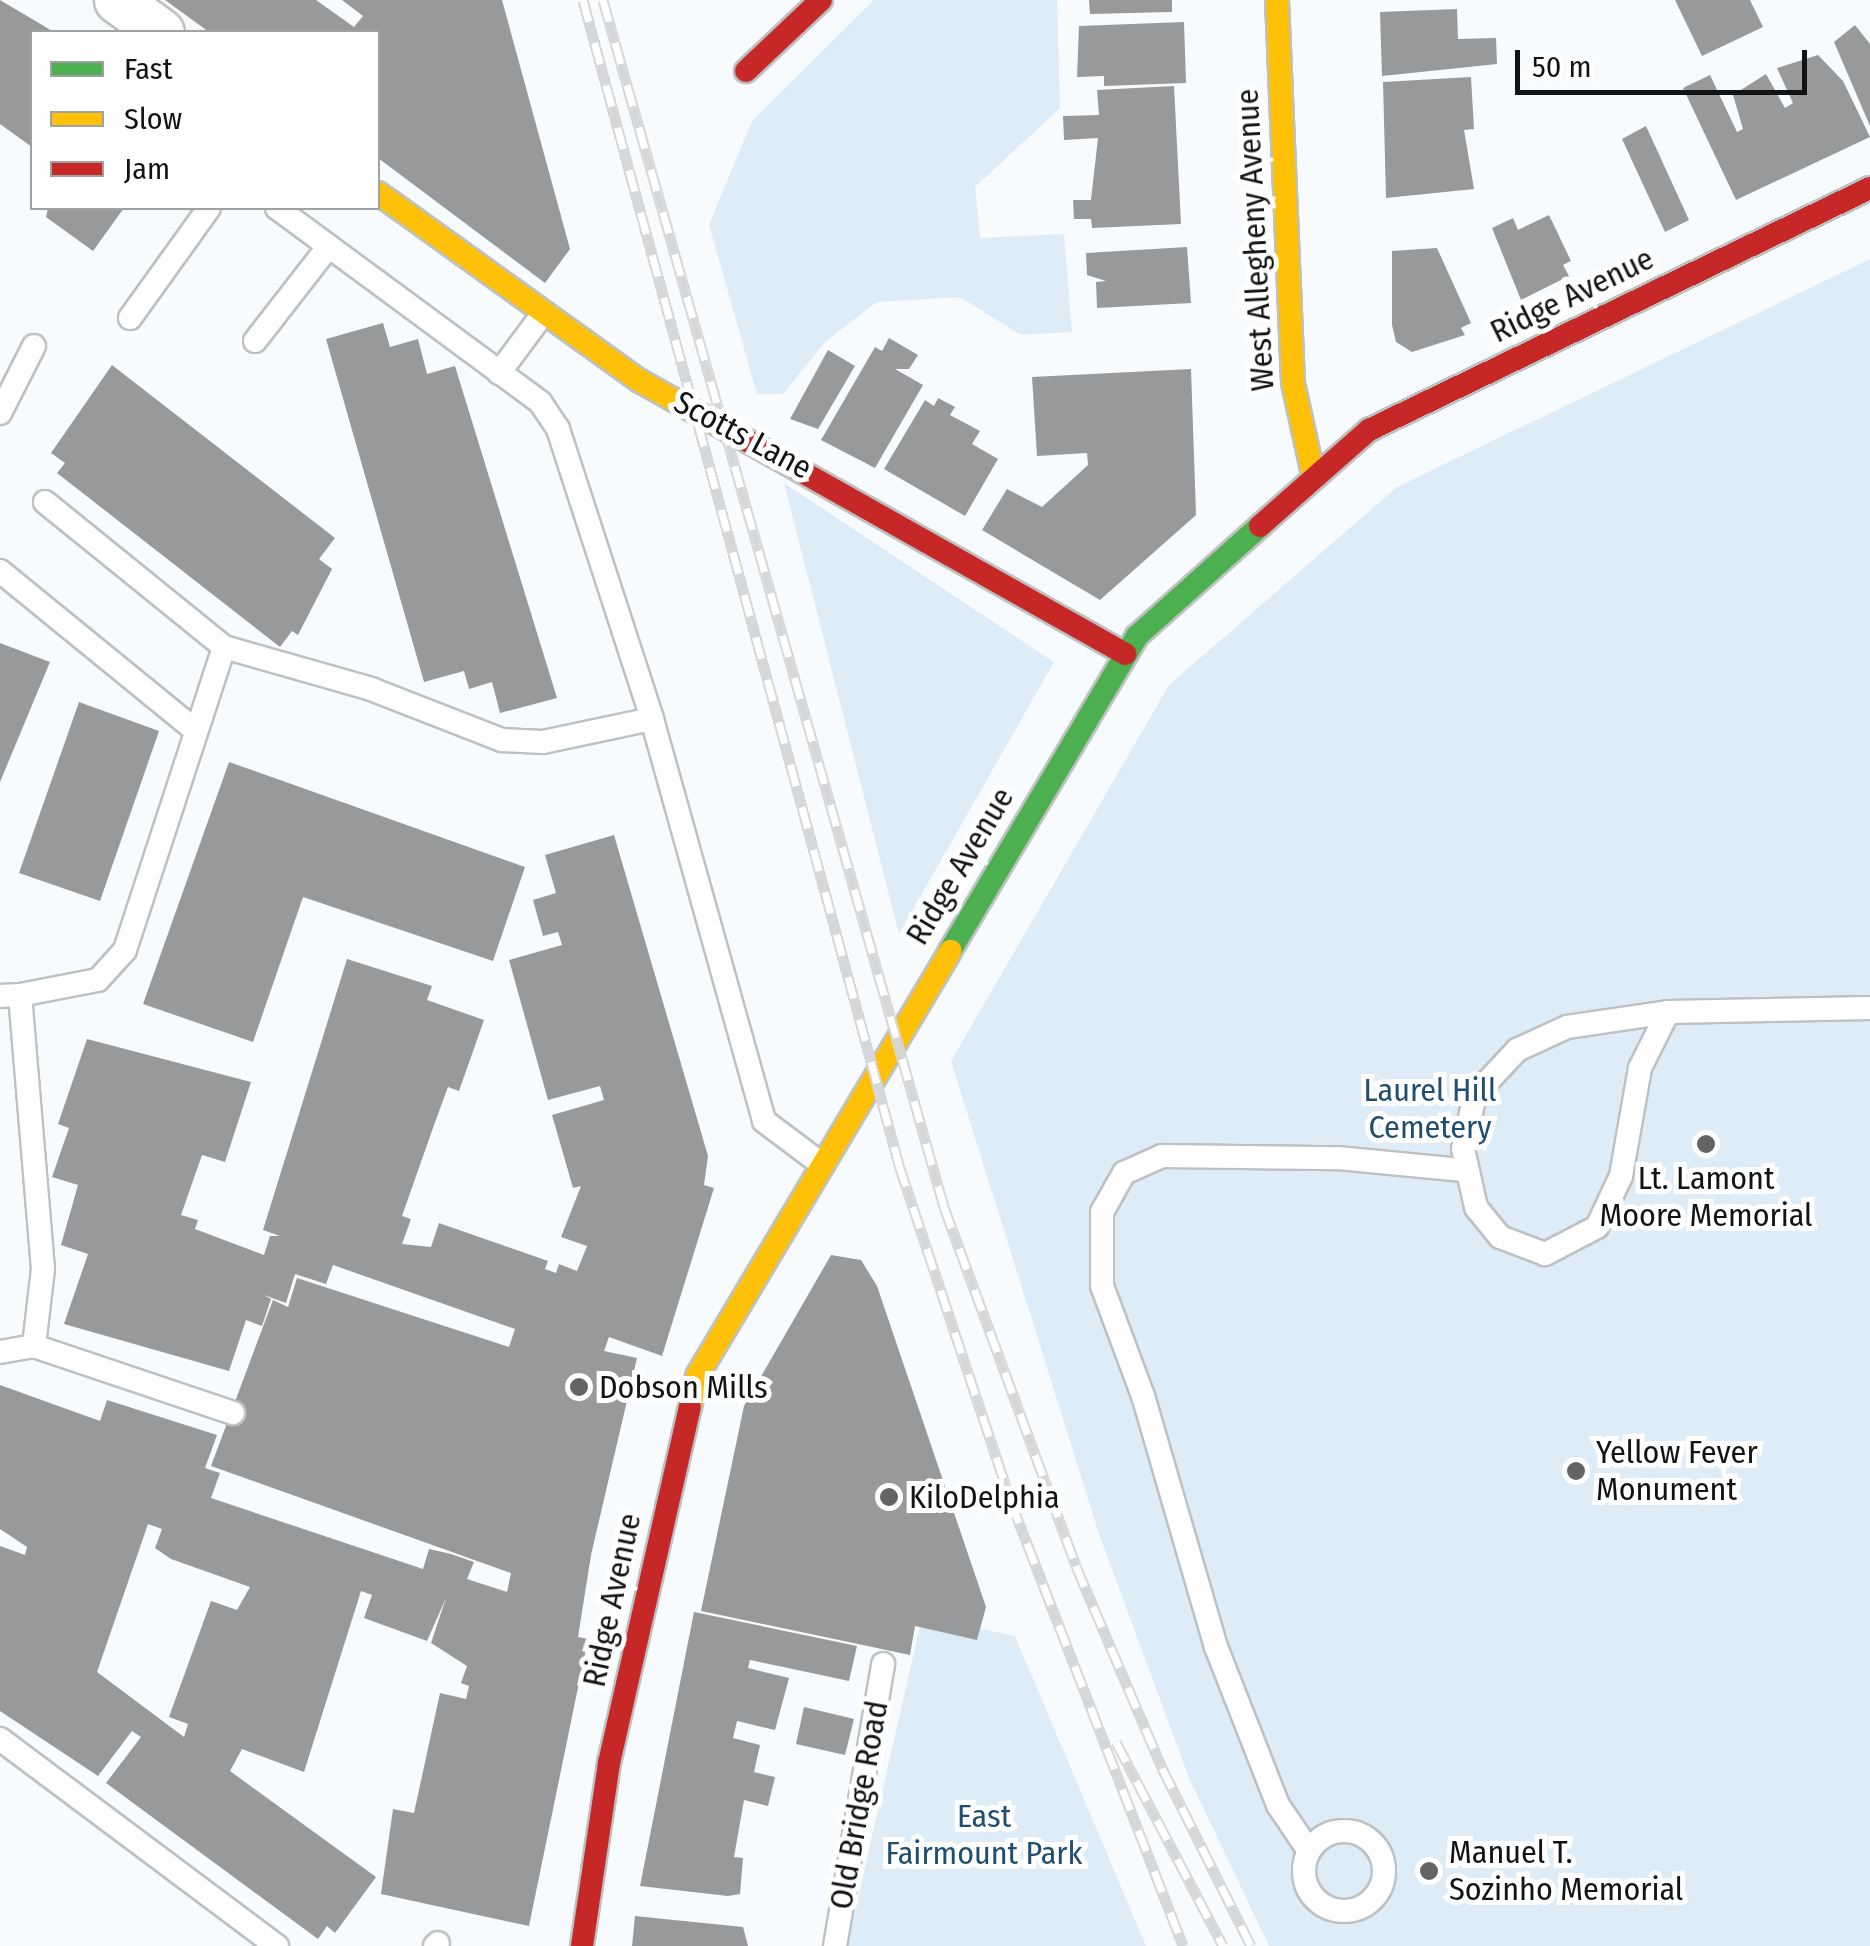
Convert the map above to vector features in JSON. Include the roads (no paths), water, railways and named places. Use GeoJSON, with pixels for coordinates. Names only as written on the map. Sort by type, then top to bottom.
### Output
{"type":"FeatureCollection","features":[{"type":"Feature","properties":{"kind":"main road"},"geometry":{"type":"LineString","coordinates":[[746,71],[822,0]]}},
{"type":"Feature","properties":{"kind":"main road","name":"West Allegheny Avenue"},"geometry":{"type":"LineString","coordinates":[[1277,0],[1292,383],[1313,474]]}},
{"type":"Feature","properties":{"kind":"main road","name":"Ridge Avenue"},"geometry":{"type":"LineString","coordinates":[[582,1946],[609,1762],[688,1401],[820,1163],[1125,654],[1313,474],[1403,412],[1870,188]]}},
{"type":"Feature","properties":{"kind":"main road","name":"Scotts Lane"},"geometry":{"type":"LineString","coordinates":[[380,194],[542,315],[640,380],[1125,654]]}},
{"type":"Feature","properties":{"kind":"street"},"geometry":{"type":"LineString","coordinates":[[117,0],[158,30]]}},
{"type":"Feature","properties":{"kind":"lane"},"geometry":{"type":"LineString","coordinates":[[130,318],[208,210]]}},
{"type":"Feature","properties":{"kind":"lane"},"geometry":{"type":"LineString","coordinates":[[280,210],[540,402],[558,429],[652,719],[764,1122],[820,1163]]}},
{"type":"Feature","properties":{"kind":"lane"},"geometry":{"type":"LineString","coordinates":[[255,341],[329,246]]}},
{"type":"Feature","properties":{"kind":"lane"},"geometry":{"type":"LineString","coordinates":[[499,372],[542,315]]}},
{"type":"Feature","properties":{"kind":"lane"},"geometry":{"type":"LineString","coordinates":[[0,413],[34,346]]}},
{"type":"Feature","properties":{"kind":"lane"},"geometry":{"type":"LineString","coordinates":[[45,502],[224,647],[371,689],[502,740],[543,742],[652,719]]}},
{"type":"Feature","properties":{"kind":"lane"},"geometry":{"type":"LineString","coordinates":[[0,571],[194,729]]}},
{"type":"Feature","properties":{"kind":"lane"},"geometry":{"type":"LineString","coordinates":[[34,1346],[43,1268],[10,996],[98,980],[125,950],[194,729],[224,647]]}},
{"type":"Feature","properties":{"kind":"lane"},"geometry":{"type":"LineString","coordinates":[[1668,1012],[1640,1068],[1615,1194],[1587,1236],[1545,1254],[1514,1246],[1487,1224],[1463,1170],[1475,1095],[1517,1050],[1567,1027],[1668,1012],[1870,1008]]}},
{"type":"Feature","properties":{"kind":"lane"},"geometry":{"type":"LineString","coordinates":[[1310,1851],[1278,1805],[1216,1647],[1143,1396],[1102,1286],[1102,1212],[1124,1173],[1162,1156],[1338,1158],[1463,1170]]}},
{"type":"Feature","properties":{"kind":"lane"},"geometry":{"type":"LineString","coordinates":[[0,1352],[34,1346],[232,1413]]}},
{"type":"Feature","properties":{"kind":"lane","name":"Old Bridge Road"},"geometry":{"type":"LineString","coordinates":[[834,1946],[883,1664]]}},
{"type":"Feature","properties":{"kind":"lane"},"geometry":{"type":"LineString","coordinates":[[0,1739],[276,1946]]}},
{"type":"Feature","properties":{"kind":"railway"},"geometry":{"type":"LineString","coordinates":[[583,0],[899,1165],[1011,1502],[1183,1946]]}},
{"type":"Feature","properties":{"kind":"railway"},"geometry":{"type":"LineString","coordinates":[[603,0],[944,1207],[1076,1566],[1162,1768],[1251,1946]]}},
{"type":"Feature","properties":{"kind":"railway"},"geometry":{"type":"LineString","coordinates":[[1116,1742],[1223,1946]]}},
{"type":"Feature","properties":{"kind":"place","name":"Lt. Lamont Moore Memorial"},"geometry":{"type":"Point","coordinates":[1706,1144]}},
{"type":"Feature","properties":{"kind":"place","name":"Dobson Mills"},"geometry":{"type":"Point","coordinates":[579,1387]}},
{"type":"Feature","properties":{"kind":"place","name":"Yellow Fever Monument"},"geometry":{"type":"Point","coordinates":[1576,1471]}},
{"type":"Feature","properties":{"kind":"place","name":"KiloDelphia"},"geometry":{"type":"Point","coordinates":[889,1497]}},
{"type":"Feature","properties":{"kind":"place","name":"Manuel T. Sozinho Memorial"},"geometry":{"type":"Point","coordinates":[1429,1871]}},
{"type":"Feature","properties":{"kind":"park label","name":"Laurel Hill Cemetery"},"geometry":{"type":"Point","coordinates":[1430,1110]}},
{"type":"Feature","properties":{"kind":"park label","name":"East Fairmount Park"},"geometry":{"type":"Point","coordinates":[984,1836]}}]}
